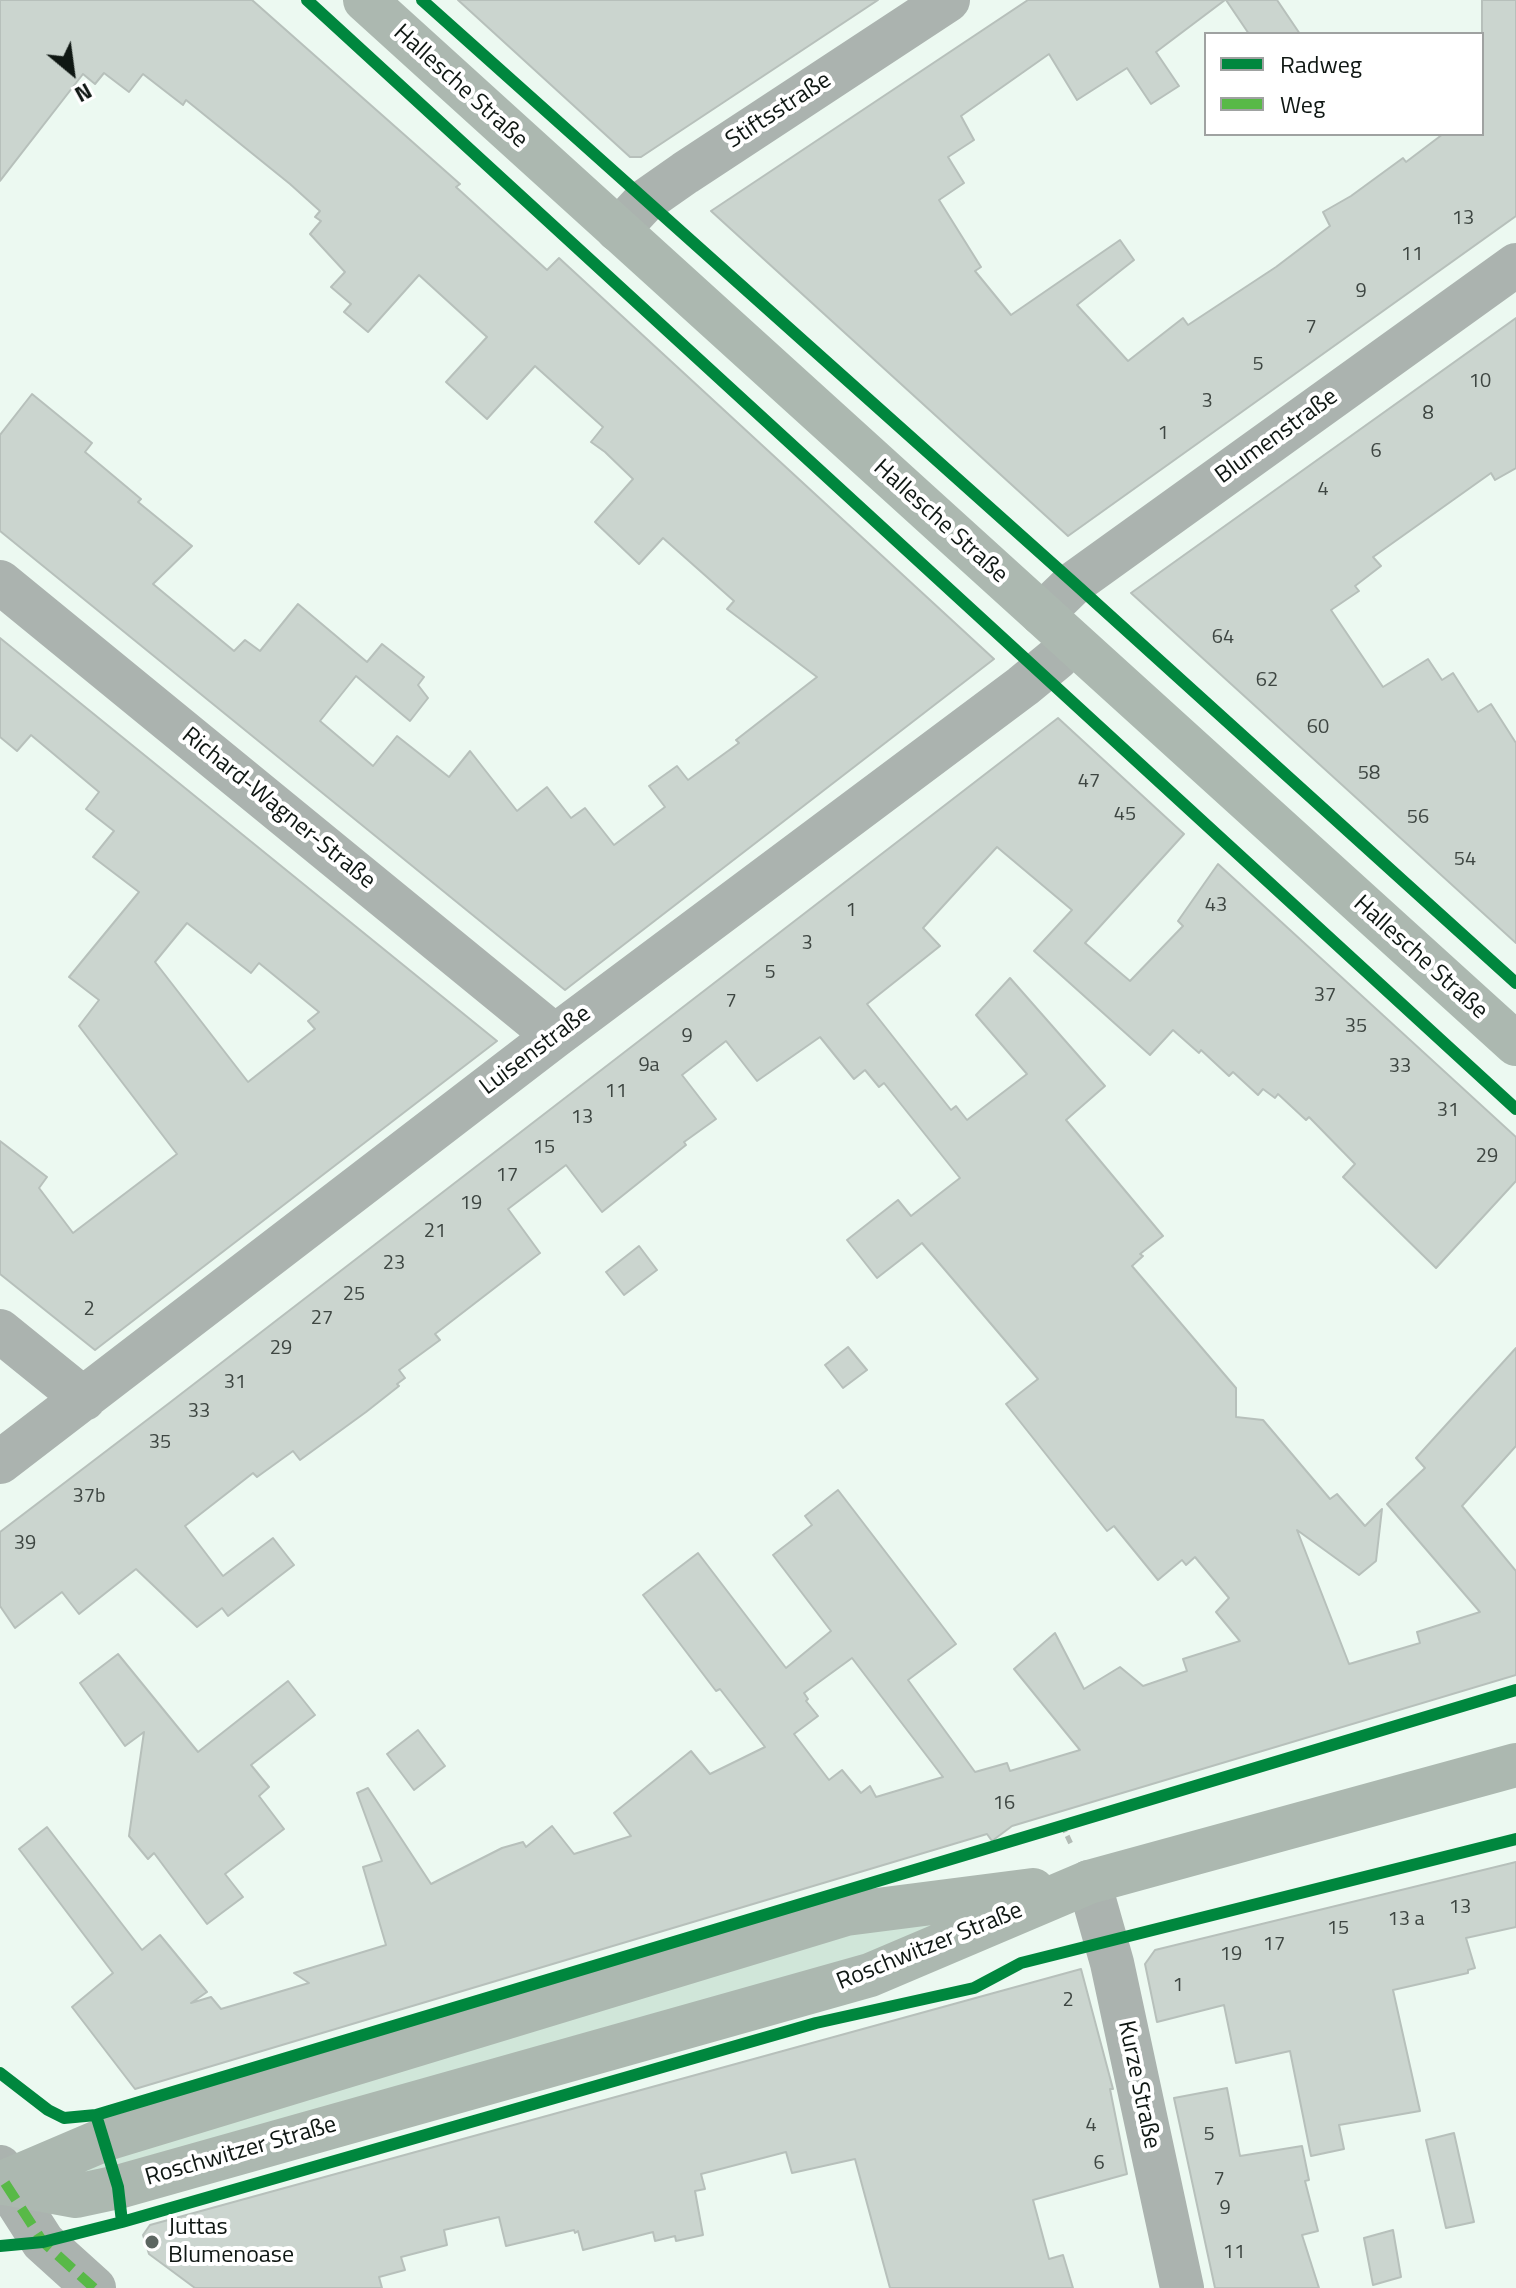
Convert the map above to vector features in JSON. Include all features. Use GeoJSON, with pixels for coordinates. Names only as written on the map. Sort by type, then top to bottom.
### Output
{"type":"FeatureCollection","features":[{"type":"Feature","properties":{"kind":"main road","name":"Hallesche Straße"},"geometry":{"type":"LineString","coordinates":[[365,0],[1057,628],[1512,1034]]}},
{"type":"Feature","properties":{"kind":"main road","name":"Roschwitzer Straße"},"geometry":{"type":"LineString","coordinates":[[2,2178],[76,2196],[118,2187],[870,1975],[1089,1882],[1516,1765]]}},
{"type":"Feature","properties":{"kind":"main road","name":"Roschwitzer Straße"},"geometry":{"type":"LineString","coordinates":[[2,2178],[103,2140],[846,1914],[1089,1882]]}},
{"type":"Feature","properties":{"kind":"street","name":"Stiftsstraße"},"geometry":{"type":"LineString","coordinates":[[618,230],[645,201],[685,173],[948,0]]}},
{"type":"Feature","properties":{"kind":"street","name":"Blumenstraße"},"geometry":{"type":"LineString","coordinates":[[1057,628],[1074,583],[1516,265]]}},
{"type":"Feature","properties":{"kind":"street","name":"Richard-Wagner-Straße"},"geometry":{"type":"LineString","coordinates":[[0,582],[555,1036]]}},
{"type":"Feature","properties":{"kind":"street","name":"Luisenstraße"},"geometry":{"type":"LineString","coordinates":[[0,1462],[555,1036],[1023,686],[1057,628]]}},
{"type":"Feature","properties":{"kind":"street"},"geometry":{"type":"LineString","coordinates":[[0,1331],[84,1399]]}},
{"type":"Feature","properties":{"kind":"street","name":"Kurze Straße"},"geometry":{"type":"LineString","coordinates":[[1089,1882],[1112,1963],[1182,2288]]}},
{"type":"Feature","properties":{"kind":"street"},"geometry":{"type":"LineString","coordinates":[[2,2178],[43,2242],[94,2288]]}},
{"type":"Feature","properties":{"kind":"green space"},"geometry":{"type":"Polygon","coordinates":[[[982,1913],[871,1964],[103,2179],[79,2170],[833,1934],[982,1913]]]}},
{"type":"Feature","properties":{"kind":"building"},"geometry":{"type":"Polygon","coordinates":[[[0,0],[252,0],[460,184],[456,187],[547,270],[559,258],[994,659],[565,990],[0,531],[0,435],[32,394],[92,443],[85,452],[141,499],[138,502],[192,546],[153,584],[234,651],[245,640],[260,651],[298,604],[367,662],[382,644],[424,677],[418,685],[428,698],[410,721],[356,676],[320,721],[373,766],[397,736],[449,777],[470,751],[517,811],[547,787],[571,818],[585,808],[614,845],[665,807],[649,786],[677,766],[688,780],[739,743],[736,740],[817,677],[727,609],[734,601],[663,538],[639,564],[595,522],[633,479],[591,442],[603,427],[535,366],[487,419],[446,382],[487,337],[419,275],[368,332],[344,312],[351,304],[331,287],[345,272],[310,234],[321,221],[315,217],[320,211],[186,100],[183,105],[143,74],[129,92],[104,73],[95,84],[83,74],[0,181],[0,0]]]}},
{"type":"Feature","properties":{"kind":"building"},"geometry":{"type":"Polygon","coordinates":[[[458,0],[878,0],[641,157],[630,157],[458,0]]]}},
{"type":"Feature","properties":{"kind":"building"},"geometry":{"type":"Polygon","coordinates":[[[1028,0],[1225,0],[1156,52],[1179,86],[1151,104],[1127,68],[1077,100],[1049,54],[961,116],[974,140],[948,157],[964,183],[939,200],[981,267],[975,271],[1011,315],[1120,240],[1134,260],[1077,305],[1128,361],[1183,318],[1188,325],[1276,267],[1330,226],[1323,212],[1351,196],[1403,158],[1406,162],[1440,136],[1484,136],[1482,0],[1516,0],[1516,216],[1068,536],[711,211],[1028,0]]]}},
{"type":"Feature","properties":{"kind":"building"},"geometry":{"type":"Polygon","coordinates":[[[1226,0],[1277,0],[1299,32],[1248,32],[1226,0]]]}},
{"type":"Feature","properties":{"kind":"building"},"geometry":{"type":"Polygon","coordinates":[[[1516,318],[1516,468],[1495,480],[1491,473],[1373,557],[1381,566],[1355,586],[1359,591],[1331,610],[1383,687],[1428,659],[1442,680],[1453,673],[1478,712],[1491,704],[1516,743],[1516,943],[1131,593],[1516,318]]]}},
{"type":"Feature","properties":{"kind":"building"},"geometry":{"type":"Polygon","coordinates":[[[0,638],[497,1041],[95,1350],[0,1274],[0,1141],[47,1177],[39,1188],[73,1233],[177,1154],[79,1026],[99,1000],[69,977],[139,892],[93,857],[114,831],[86,809],[99,792],[31,735],[17,751],[0,737],[0,638]],[[187,923],[155,962],[248,1082],[315,1029],[308,1021],[319,1012],[259,963],[251,973],[187,923]]]}},
{"type":"Feature","properties":{"kind":"building"},"geometry":{"type":"Polygon","coordinates":[[[1058,718],[1184,834],[1085,943],[1130,981],[1183,926],[1178,921],[1218,864],[1516,1137],[1516,1181],[1436,1268],[1343,1177],[1355,1164],[1309,1117],[1306,1120],[1278,1094],[1275,1098],[1263,1089],[1258,1095],[1233,1072],[1229,1076],[1173,1030],[1150,1055],[1034,951],[1072,910],[997,847],[923,928],[940,946],[867,1004],[951,1110],[956,1106],[967,1120],[1027,1074],[976,1015],[1010,978],[1105,1086],[1066,1120],[1163,1236],[1140,1254],[1143,1256],[1132,1266],[1236,1388],[1236,1417],[1263,1420],[1330,1499],[1337,1494],[1365,1526],[1382,1509],[1376,1561],[1359,1575],[1297,1530],[1349,1664],[1420,1643],[1417,1632],[1480,1612],[1387,1504],[1425,1468],[1416,1458],[1516,1348],[1516,1446],[1462,1506],[1516,1571],[1516,1675],[1012,1826],[992,1841],[987,1834],[135,2089],[72,2007],[113,1973],[19,1849],[47,1827],[142,1950],[160,1935],[207,1992],[191,2003],[211,1997],[221,2009],[309,1983],[294,1973],[386,1945],[363,1867],[382,1861],[357,1793],[368,1788],[431,1884],[502,1848],[523,1842],[526,1847],[552,1826],[574,1854],[631,1836],[614,1813],[691,1751],[710,1774],[765,1747],[720,1689],[716,1691],[643,1595],[698,1553],[786,1668],[831,1631],[773,1555],[812,1525],[805,1516],[838,1490],[956,1644],[908,1680],[975,1772],[1007,1763],[1010,1771],[1080,1750],[1014,1669],[1055,1633],[1084,1689],[1120,1667],[1143,1686],[1187,1671],[1183,1659],[1240,1641],[1216,1612],[1229,1598],[1195,1557],[1186,1565],[1182,1560],[1158,1580],[1114,1526],[1107,1531],[1006,1404],[1038,1379],[922,1243],[877,1278],[847,1240],[898,1200],[911,1216],[960,1178],[884,1083],[879,1087],[865,1070],[854,1079],[820,1037],[757,1081],[726,1041],[682,1075],[716,1119],[684,1142],[686,1145],[602,1212],[566,1165],[508,1209],[540,1253],[435,1334],[440,1340],[399,1370],[405,1378],[397,1384],[399,1386],[366,1412],[300,1460],[293,1451],[257,1477],[253,1473],[185,1526],[223,1576],[273,1538],[294,1565],[228,1616],[222,1608],[197,1627],[136,1569],[79,1614],[62,1592],[15,1628],[0,1606],[0,1532],[1058,718]],[[852,1658],[804,1693],[808,1699],[806,1701],[818,1716],[794,1734],[829,1780],[842,1770],[861,1793],[870,1786],[876,1797],[943,1777],[852,1658]]]}},
{"type":"Feature","properties":{"kind":"building"},"geometry":{"type":"Polygon","coordinates":[[[639,1246],[657,1270],[624,1295],[606,1272],[639,1246]]]}},
{"type":"Feature","properties":{"kind":"building"},"geometry":{"type":"Polygon","coordinates":[[[848,1347],[867,1370],[843,1388],[825,1365],[848,1347]]]}},
{"type":"Feature","properties":{"kind":"building"},"geometry":{"type":"Polygon","coordinates":[[[118,1654],[198,1752],[288,1681],[315,1715],[251,1765],[269,1787],[259,1796],[284,1829],[225,1874],[243,1897],[207,1924],[154,1853],[148,1859],[129,1836],[144,1732],[125,1746],[80,1683],[118,1654]]]}},
{"type":"Feature","properties":{"kind":"building"},"geometry":{"type":"Polygon","coordinates":[[[418,1730],[445,1766],[414,1790],[387,1754],[418,1730]]]}},
{"type":"Feature","properties":{"kind":"building"},"geometry":{"type":"Polygon","coordinates":[[[1516,1862],[1516,1927],[1466,1938],[1475,1968],[1468,1970],[1468,1973],[1393,1990],[1420,2111],[1339,2125],[1344,2149],[1311,2156],[1290,2051],[1236,2063],[1224,2005],[1157,2022],[1145,1964],[1155,1950],[1516,1862]]]}},
{"type":"Feature","properties":{"kind":"building"},"geometry":{"type":"Polygon","coordinates":[[[1081,1969],[1113,2089],[1110,2089],[1127,2174],[1033,2200],[1049,2259],[1063,2255],[1073,2288],[890,2288],[855,2159],[792,2173],[786,2152],[701,2174],[705,2189],[695,2191],[703,2235],[676,2241],[675,2236],[655,2241],[653,2232],[583,2250],[578,2231],[575,2233],[574,2230],[506,2246],[499,2217],[444,2230],[447,2245],[401,2257],[405,2270],[379,2277],[382,2288],[195,2288],[149,2254],[143,2235],[150,2225],[1081,1969]]]}},
{"type":"Feature","properties":{"kind":"building"},"geometry":{"type":"Polygon","coordinates":[[[1227,2088],[1240,2156],[1302,2146],[1309,2180],[1305,2181],[1318,2231],[1302,2235],[1319,2288],[1215,2288],[1174,2098],[1227,2088]]]}},
{"type":"Feature","properties":{"kind":"building"},"geometry":{"type":"Polygon","coordinates":[[[1454,2133],[1474,2222],[1446,2228],[1426,2140],[1454,2133]]]}},
{"type":"Feature","properties":{"kind":"building"},"geometry":{"type":"Polygon","coordinates":[[[1393,2230],[1401,2277],[1373,2285],[1364,2238],[1393,2230]]]}},
{"type":"Feature","properties":{"kind":"marked path"},"geometry":{"type":"LineString","coordinates":[[5,2183],[43,2242],[94,2288]]}},
{"type":"Feature","properties":{"kind":"cycle path"},"geometry":{"type":"LineString","coordinates":[[307,0],[1516,1109]]}},
{"type":"Feature","properties":{"kind":"cycle path"},"geometry":{"type":"LineString","coordinates":[[422,0],[1516,983]]}},
{"type":"Feature","properties":{"kind":"cycle path"},"geometry":{"type":"LineString","coordinates":[[0,2073],[48,2110],[64,2118],[96,2115],[1516,1690]]}},
{"type":"Feature","properties":{"kind":"cycle path"},"geometry":{"type":"LineString","coordinates":[[0,2246],[43,2242],[122,2222],[816,2023],[974,1988],[1021,1963],[1516,1839]]}},
{"type":"Feature","properties":{"kind":"cycle path"},"geometry":{"type":"LineString","coordinates":[[96,2115],[118,2187],[122,2222]]}},
{"type":"Feature","properties":{"kind":"place","name":"Juttas Blumenoase"},"geometry":{"type":"Point","coordinates":[152,2242]}}]}
